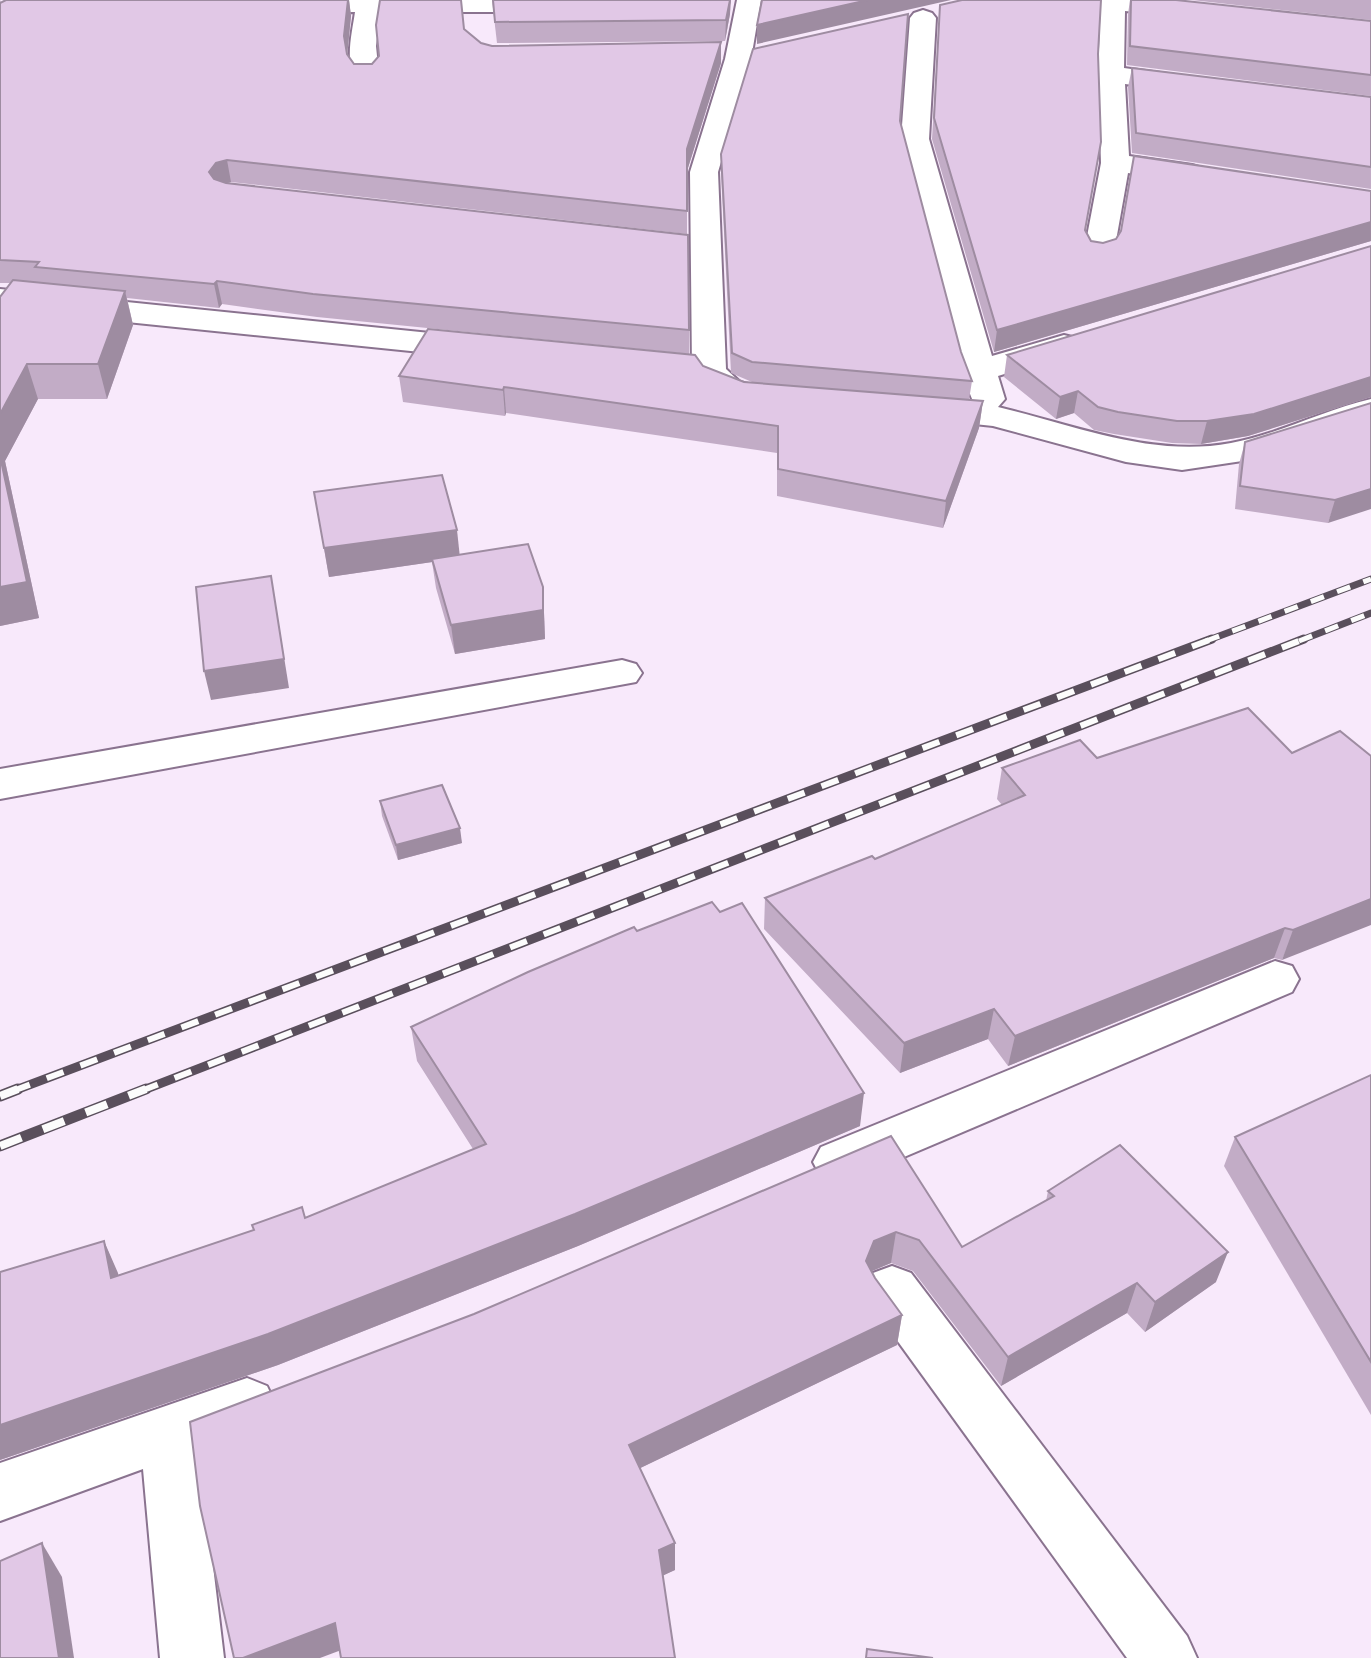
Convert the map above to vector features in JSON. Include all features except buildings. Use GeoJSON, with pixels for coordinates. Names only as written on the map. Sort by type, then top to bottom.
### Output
{"type":"FeatureCollection","features":[{"type":"Feature","properties":{"kind":"street"},"geometry":{"type":"LineString","coordinates":[[743,1],[741,54],[704,172],[693,246],[694,368],[744,395],[791,399]]}},
{"type":"Feature","properties":{"kind":"street"},"geometry":{"type":"LineString","coordinates":[[1099,252],[1115,163],[1111,74],[1113,1],[1220,13]]}},
{"type":"Feature","properties":{"kind":"street"},"geometry":{"type":"LineString","coordinates":[[366,76],[363,46],[368,2]]}},
{"type":"Feature","properties":{"kind":"street"},"geometry":{"type":"LineString","coordinates":[[259,5],[368,2],[573,4]]}},
{"type":"Feature","properties":{"kind":"street"},"geometry":{"type":"LineString","coordinates":[[477,5],[479,34]]}},
{"type":"Feature","properties":{"kind":"street"},"geometry":{"type":"LineString","coordinates":[[892,25],[953,11]]}},
{"type":"Feature","properties":{"kind":"street"},"geometry":{"type":"LineString","coordinates":[[923,18],[915,139],[978,371],[994,416]]}},
{"type":"Feature","properties":{"kind":"street"},"geometry":{"type":"LineString","coordinates":[[1111,74],[1218,87]]}},
{"type":"Feature","properties":{"kind":"street"},"geometry":{"type":"LineString","coordinates":[[1115,163],[1220,178]]}},
{"type":"Feature","properties":{"kind":"street"},"geometry":{"type":"LineString","coordinates":[[0,299],[513,351]]}},
{"type":"Feature","properties":{"kind":"street"},"geometry":{"type":"LineString","coordinates":[[978,371],[1099,334]]}},
{"type":"Feature","properties":{"kind":"street"},"geometry":{"type":"LineString","coordinates":[[885,407],[994,416],[1126,451],[1182,459],[1237,453],[1371,409]]}},
{"type":"Feature","properties":{"kind":"street"},"geometry":{"type":"LineString","coordinates":[[0,784],[622,673]]}},
{"type":"Feature","properties":{"kind":"street"},"geometry":{"type":"LineString","coordinates":[[795,1181],[1275,979]]}},
{"type":"Feature","properties":{"kind":"street"},"geometry":{"type":"LineString","coordinates":[[892,1290],[1165,1658]]}},
{"type":"Feature","properties":{"kind":"street"},"geometry":{"type":"LineString","coordinates":[[0,1492],[296,1387]]}},
{"type":"Feature","properties":{"kind":"street"},"geometry":{"type":"LineString","coordinates":[[168,1432],[192,1658]]}},
{"type":"Feature","properties":{"kind":"railway"},"geometry":{"type":"LineString","coordinates":[[1206,641],[1371,579]]}},
{"type":"Feature","properties":{"kind":"railway"},"geometry":{"type":"LineString","coordinates":[[1299,641],[1371,613]]}},
{"type":"Feature","properties":{"kind":"railway"},"geometry":{"type":"LineString","coordinates":[[13,1091],[1212,639]]}},
{"type":"Feature","properties":{"kind":"railway"},"geometry":{"type":"LineString","coordinates":[[141,1091],[1304,639]]}},
{"type":"Feature","properties":{"kind":"railway"},"geometry":{"type":"LineString","coordinates":[[0,1096],[18,1089]]}},
{"type":"Feature","properties":{"kind":"railway"},"geometry":{"type":"LineString","coordinates":[[0,1146],[146,1089]]}}]}
